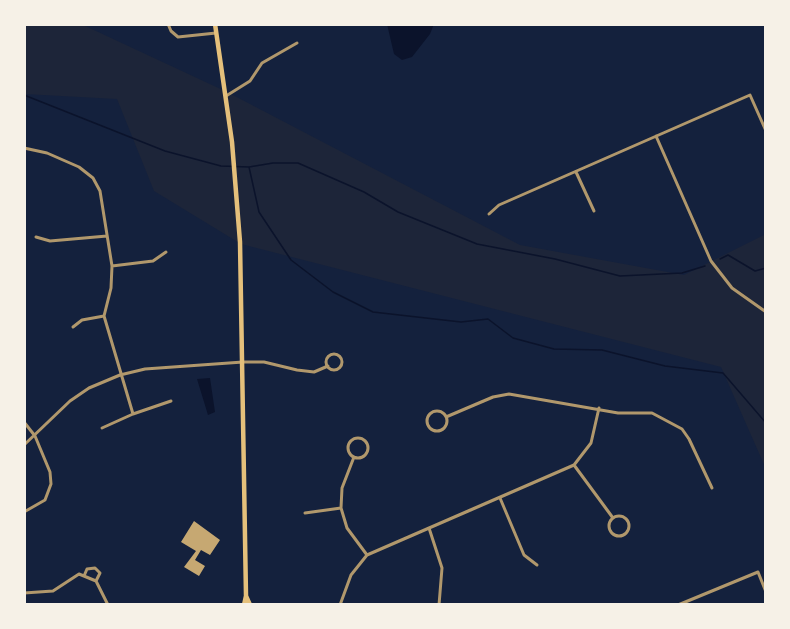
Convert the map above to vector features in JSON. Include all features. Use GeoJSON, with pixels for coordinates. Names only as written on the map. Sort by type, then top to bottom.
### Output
{"type":"FeatureCollection","features":[{"type":"Feature","properties":{"kind":"main road"},"geometry":{"type":"LineString","coordinates":[[215,24],[235,175],[243,362],[246,596],[244,605]]}},
{"type":"Feature","properties":{"kind":"main road"},"geometry":{"type":"LineString","coordinates":[[246,596],[250,605]]}},
{"type":"Feature","properties":{"kind":"street"},"geometry":{"type":"LineString","coordinates":[[168,24],[171,31],[178,37],[216,33]]}},
{"type":"Feature","properties":{"kind":"street"},"geometry":{"type":"LineString","coordinates":[[226,96],[250,81],[262,63],[297,43]]}},
{"type":"Feature","properties":{"kind":"street"},"geometry":{"type":"LineString","coordinates":[[489,214],[499,205],[750,95],[766,131]]}},
{"type":"Feature","properties":{"kind":"street"},"geometry":{"type":"LineString","coordinates":[[656,136],[711,261],[732,288],[766,312]]}},
{"type":"Feature","properties":{"kind":"street"},"geometry":{"type":"LineString","coordinates":[[24,148],[47,153],[71,163],[93,178],[103,199],[112,266],[111,288],[104,316],[133,414]]}},
{"type":"Feature","properties":{"kind":"street"},"geometry":{"type":"LineString","coordinates":[[576,172],[594,211]]}},
{"type":"Feature","properties":{"kind":"street"},"geometry":{"type":"LineString","coordinates":[[36,237],[50,241],[107,236]]}},
{"type":"Feature","properties":{"kind":"street"},"geometry":{"type":"LineString","coordinates":[[112,266],[153,261],[166,252]]}},
{"type":"Feature","properties":{"kind":"street"},"geometry":{"type":"LineString","coordinates":[[73,327],[82,320],[104,316]]}},
{"type":"Feature","properties":{"kind":"street"},"geometry":{"type":"LineString","coordinates":[[329,356],[339,356],[341,366],[333,369],[328,366],[329,356]]}},
{"type":"Feature","properties":{"kind":"street"},"geometry":{"type":"LineString","coordinates":[[24,445],[70,401],[89,388],[120,375],[145,369],[243,362],[264,362],[315,372],[328,366]]}},
{"type":"Feature","properties":{"kind":"street"},"geometry":{"type":"LineString","coordinates":[[446,417],[493,397],[508,394],[618,413],[652,413],[672,422],[689,438],[712,488]]}},
{"type":"Feature","properties":{"kind":"street"},"geometry":{"type":"LineString","coordinates":[[102,428],[171,401]]}},
{"type":"Feature","properties":{"kind":"street"},"geometry":{"type":"LineString","coordinates":[[340,605],[351,575],[367,555],[574,465],[591,443],[599,408]]}},
{"type":"Feature","properties":{"kind":"street"},"geometry":{"type":"LineString","coordinates":[[435,412],[441,412],[446,417],[447,423],[441,430],[432,429],[428,425],[428,418],[435,412]]}},
{"type":"Feature","properties":{"kind":"street"},"geometry":{"type":"LineString","coordinates":[[24,422],[35,436],[50,472],[51,484],[45,500],[24,512]]}},
{"type":"Feature","properties":{"kind":"street"},"geometry":{"type":"LineString","coordinates":[[361,439],[366,443],[367,451],[362,457],[354,457],[348,447],[354,440],[361,439]]}},
{"type":"Feature","properties":{"kind":"street"},"geometry":{"type":"LineString","coordinates":[[354,457],[342,488],[341,508],[347,528],[367,555]]}},
{"type":"Feature","properties":{"kind":"street"},"geometry":{"type":"LineString","coordinates":[[574,465],[613,518]]}},
{"type":"Feature","properties":{"kind":"street"},"geometry":{"type":"LineString","coordinates":[[500,498],[524,555],[537,565]]}},
{"type":"Feature","properties":{"kind":"street"},"geometry":{"type":"LineString","coordinates":[[305,513],[341,508]]}},
{"type":"Feature","properties":{"kind":"street"},"geometry":{"type":"LineString","coordinates":[[620,516],[626,519],[629,525],[625,534],[616,536],[611,532],[609,526],[613,518],[620,516]]}},
{"type":"Feature","properties":{"kind":"street"},"geometry":{"type":"LineString","coordinates":[[429,528],[442,568],[439,605]]}},
{"type":"Feature","properties":{"kind":"street"},"geometry":{"type":"LineString","coordinates":[[84,576],[87,569],[95,568],[100,576],[96,581]]}},
{"type":"Feature","properties":{"kind":"street"},"geometry":{"type":"LineString","coordinates":[[678,605],[758,572],[766,592]]}},
{"type":"Feature","properties":{"kind":"street"},"geometry":{"type":"LineString","coordinates":[[24,593],[53,591],[74,576],[84,576],[96,581],[108,605]]}},
{"type":"Feature","properties":{"kind":"shaded area"},"geometry":{"type":"Polygon","coordinates":[[[24,24],[81,24],[227,92],[520,245],[684,275],[766,234],[766,469],[721,367],[241,244],[154,191],[117,99],[24,94],[24,24]]]}},
{"type":"Feature","properties":{"kind":"shaded area"},"geometry":{"type":"Polygon","coordinates":[[[387,24],[434,24],[430,34],[412,57],[402,60],[394,54],[387,24]]]}},
{"type":"Feature","properties":{"kind":"shaded area"},"geometry":{"type":"Polygon","coordinates":[[[210,378],[215,412],[208,415],[197,379],[210,378]]]}},
{"type":"Feature","properties":{"kind":"building"},"geometry":{"type":"Polygon","coordinates":[[[194,521],[220,540],[210,555],[201,550],[195,560],[205,566],[199,576],[184,567],[196,551],[181,542],[194,521]]]}},
{"type":"Feature","properties":{"kind":"waterway"},"geometry":{"type":"LineString","coordinates":[[24,95],[165,151],[221,166],[249,167],[259,212],[291,260],[333,292],[373,312],[461,322],[488,319],[513,338],[554,349],[602,350],[665,366],[723,373],[766,423]]}},
{"type":"Feature","properties":{"kind":"waterway"},"geometry":{"type":"LineString","coordinates":[[249,167],[273,163],[298,163],[364,192],[398,212],[477,244],[555,259],[620,276],[682,273],[705,266]]}},
{"type":"Feature","properties":{"kind":"waterway"},"geometry":{"type":"LineString","coordinates":[[720,259],[728,255],[755,271],[766,268]]}}]}
